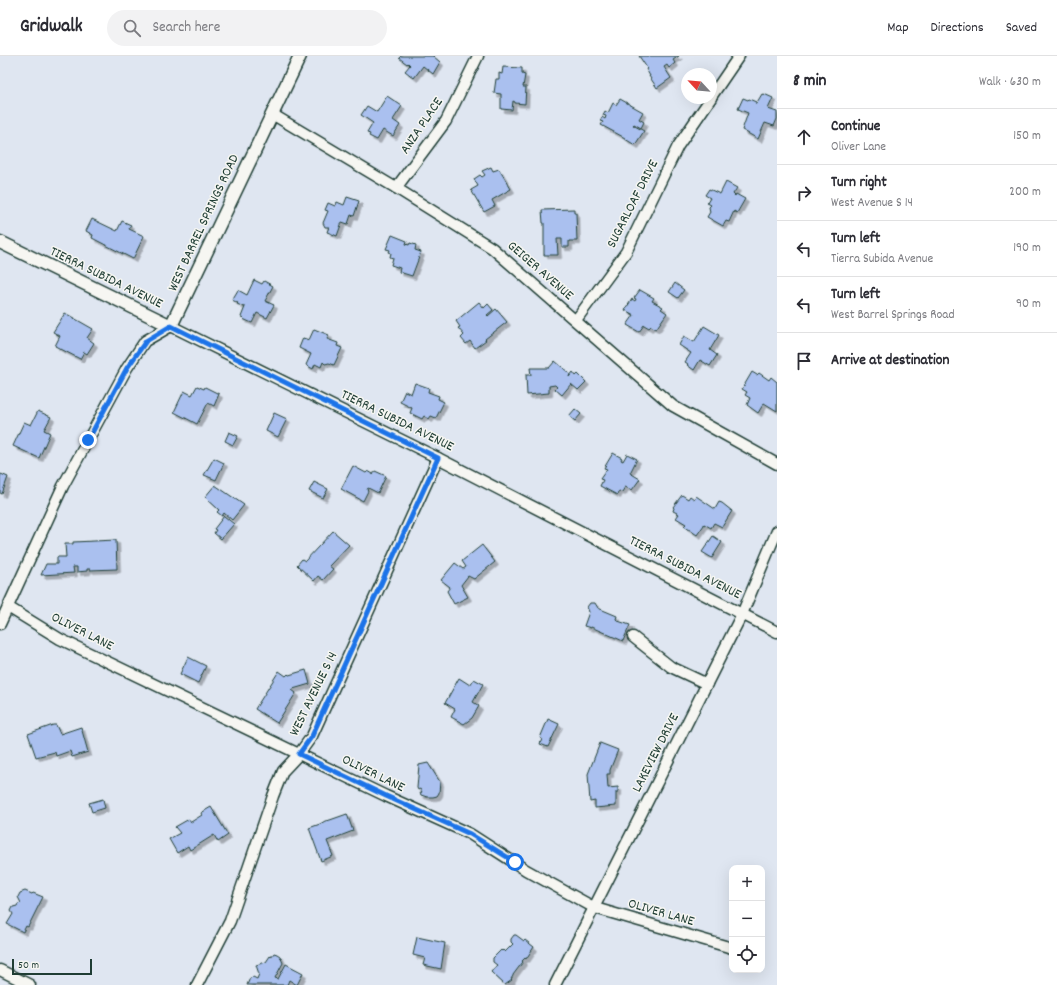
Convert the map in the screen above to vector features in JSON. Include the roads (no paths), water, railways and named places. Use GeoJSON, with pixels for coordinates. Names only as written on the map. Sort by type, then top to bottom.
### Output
{"type":"FeatureCollection","features":[{"type":"Feature","properties":{"kind":"street","name":"WEST BARREL SPRINGS ROAD"},"geometry":{"type":"LineString","coordinates":[[171,326],[300,56]]}},
{"type":"Feature","properties":{"kind":"street","name":"ANZA PLACE"},"geometry":{"type":"LineString","coordinates":[[396,188],[446,121],[478,56]]}},
{"type":"Feature","properties":{"kind":"street","name":"SUGARLOAF DRIVE"},"geometry":{"type":"LineString","coordinates":[[717,89],[739,56]]}},
{"type":"Feature","properties":{"kind":"street","name":"SUGARLOAF DRIVE"},"geometry":{"type":"LineString","coordinates":[[576,320],[626,252],[678,146],[707,104]]}},
{"type":"Feature","properties":{"kind":"street","name":"GEIGER AVENUE"},"geometry":{"type":"LineString","coordinates":[[272,114],[396,188],[492,248],[674,406],[777,464]]}},
{"type":"Feature","properties":{"kind":"street","name":"TIERRA SUBIDA AVENUE"},"geometry":{"type":"LineString","coordinates":[[0,242],[438,458],[777,632]]}},
{"type":"Feature","properties":{"kind":"street"},"geometry":{"type":"LineString","coordinates":[[0,624],[63,486],[127,368],[146,341],[171,326]]}},
{"type":"Feature","properties":{"kind":"street","name":"WEST AVENUE S 14"},"geometry":{"type":"LineString","coordinates":[[197,985],[230,921],[284,770],[299,754],[312,736],[438,458]]}},
{"type":"Feature","properties":{"kind":"street","name":"LAKEVIEW DRIVE"},"geometry":{"type":"LineString","coordinates":[[555,985],[742,614],[777,531]]}},
{"type":"Feature","properties":{"kind":"street","name":"OLIVER LANE"},"geometry":{"type":"LineString","coordinates":[[8,607],[60,639],[386,796],[470,834],[526,870],[595,908],[729,947]]}},
{"type":"Feature","properties":{"kind":"street"},"geometry":{"type":"LineString","coordinates":[[633,637],[671,667],[706,684]]}},
{"type":"Feature","properties":{"kind":"street"},"geometry":{"type":"LineString","coordinates":[[0,970],[30,985]]}}]}
